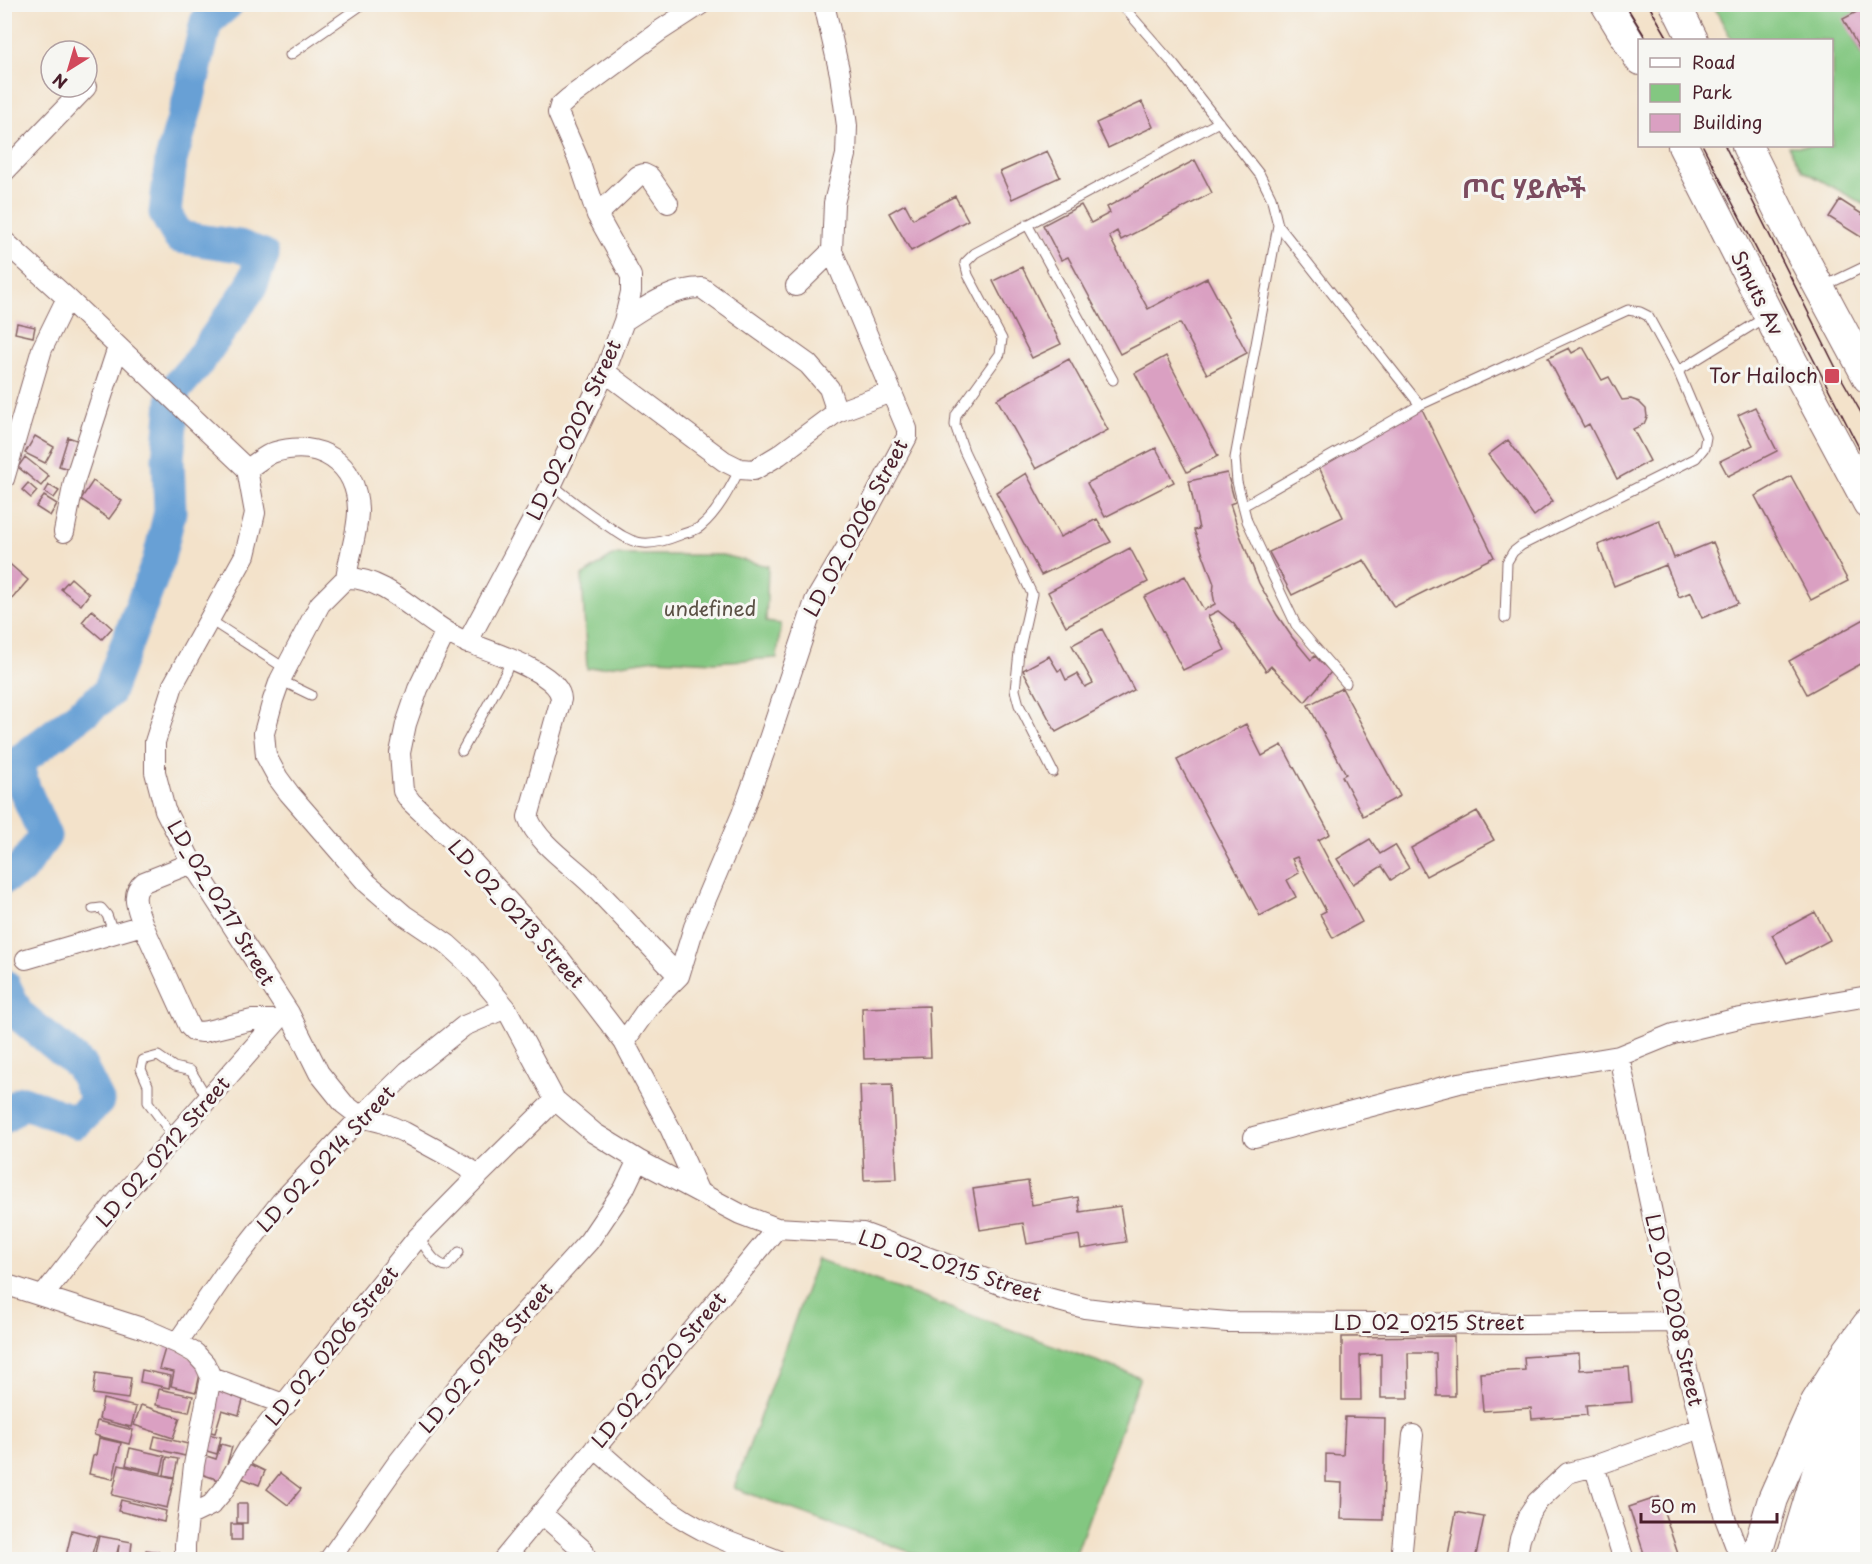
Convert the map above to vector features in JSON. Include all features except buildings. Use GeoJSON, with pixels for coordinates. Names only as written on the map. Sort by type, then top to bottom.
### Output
{"type":"FeatureCollection","features":[{"type":"Feature","properties":{"kind":"highway"},"geometry":{"type":"LineString","coordinates":[[1791,1560],[1825,1451],[1851,1396],[1868,1370]]}},
{"type":"Feature","properties":{"kind":"highway"},"geometry":{"type":"LineString","coordinates":[[1818,1560],[1849,1462],[1868,1424]]}},
{"type":"Feature","properties":{"kind":"main road"},"geometry":{"type":"LineString","coordinates":[[1606,4],[1638,57]]}},
{"type":"Feature","properties":{"kind":"main road"},"geometry":{"type":"LineString","coordinates":[[1675,4],[1692,39]]}},
{"type":"Feature","properties":{"kind":"main road","name":"Smuts Av"},"geometry":{"type":"LineString","coordinates":[[1684,147],[1868,503]]}},
{"type":"Feature","properties":{"kind":"main road"},"geometry":{"type":"LineString","coordinates":[[1748,147],[1868,378]]}},
{"type":"Feature","properties":{"kind":"main road"},"geometry":{"type":"LineString","coordinates":[[1755,1560],[1773,1499],[1816,1402],[1868,1324]]}},
{"type":"Feature","properties":{"kind":"main road"},"geometry":{"type":"LineString","coordinates":[[1847,1560],[1868,1482]]}},
{"type":"Feature","properties":{"kind":"street","name":"LD_02_0202 Street"},"geometry":{"type":"LineString","coordinates":[[467,643],[552,484],[605,372],[624,321],[631,292],[631,276],[597,215],[579,161],[558,112],[560,106],[661,30],[701,4]]}},
{"type":"Feature","properties":{"kind":"street","name":"LD_02_0206 Street"},"geometry":{"type":"LineString","coordinates":[[679,976],[694,927],[742,814],[769,740],[815,601],[907,437],[907,429],[832,251],[834,203],[846,154],[846,126],[840,74],[824,4]]}},
{"type":"Feature","properties":{"kind":"street"},"geometry":{"type":"LineString","coordinates":[[4,172],[74,99]]}},
{"type":"Feature","properties":{"kind":"street"},"geometry":{"type":"LineString","coordinates":[[597,215],[631,182],[644,174],[650,177],[668,203]]}},
{"type":"Feature","properties":{"kind":"street"},"geometry":{"type":"LineString","coordinates":[[4,241],[68,298],[247,469],[272,453],[291,449],[323,451],[334,458],[347,472],[355,489],[358,510],[346,578],[359,577],[384,589],[401,599],[445,633],[511,658],[555,685],[561,693],[560,705],[528,817],[531,826],[679,976],[650,1005],[624,1041]]}},
{"type":"Feature","properties":{"kind":"street"},"geometry":{"type":"LineString","coordinates":[[796,286],[832,251]]}},
{"type":"Feature","properties":{"kind":"street"},"geometry":{"type":"LineString","coordinates":[[624,321],[654,301],[689,288],[702,288],[808,364],[829,388],[837,412]]}},
{"type":"Feature","properties":{"kind":"street"},"geometry":{"type":"LineString","coordinates":[[4,479],[42,349],[68,298]]}},
{"type":"Feature","properties":{"kind":"street"},"geometry":{"type":"LineString","coordinates":[[64,532],[74,482],[118,347]]}},
{"type":"Feature","properties":{"kind":"street"},"geometry":{"type":"LineString","coordinates":[[605,372],[716,456],[740,470],[754,470],[771,460],[837,412],[891,392]]}},
{"type":"Feature","properties":{"kind":"street","name":"LD_02_0217 Street"},"geometry":{"type":"LineString","coordinates":[[247,469],[255,513],[244,555],[173,685],[155,742],[155,772],[165,810],[192,863],[283,1017],[319,1073],[344,1104],[361,1117]]}},
{"type":"Feature","properties":{"kind":"street","name":"LD_02_0215 Street"},"geometry":{"type":"LineString","coordinates":[[346,578],[320,604],[283,674],[264,733],[266,756],[278,778],[367,883],[404,915],[447,944],[470,965],[506,1008],[555,1101],[594,1133],[638,1160],[740,1214],[777,1228],[863,1233],[1010,1288],[1085,1308],[1228,1322],[1514,1324],[1675,1322]]}},
{"type":"Feature","properties":{"kind":"street","name":"LD_02_0213 Street"},"geometry":{"type":"LineString","coordinates":[[445,633],[418,689],[406,724],[400,753],[403,791],[411,802],[458,846],[557,955],[624,1041],[670,1128],[698,1190]]}},
{"type":"Feature","properties":{"kind":"street"},"geometry":{"type":"LineString","coordinates":[[192,863],[144,882],[135,890],[135,899],[143,925],[189,1026],[194,1031],[204,1032],[252,1020],[283,1017]]}},
{"type":"Feature","properties":{"kind":"street"},"geometry":{"type":"LineString","coordinates":[[26,959],[143,925]]}},
{"type":"Feature","properties":{"kind":"street"},"geometry":{"type":"LineString","coordinates":[[1254,1137],[1458,1083],[1618,1056],[1673,1034],[1735,1019],[1868,996]]}},
{"type":"Feature","properties":{"kind":"street","name":"LD_02_0214 Street"},"geometry":{"type":"LineString","coordinates":[[177,1343],[226,1272],[281,1202],[361,1117],[408,1071],[465,1026],[506,1008]]}},
{"type":"Feature","properties":{"kind":"street","name":"LD_02_0212 Street"},"geometry":{"type":"LineString","coordinates":[[43,1296],[113,1206],[283,1017]]}},
{"type":"Feature","properties":{"kind":"street","name":"LD_02_0208 Street"},"geometry":{"type":"LineString","coordinates":[[1618,1056],[1675,1322],[1725,1518],[1741,1560]]}},
{"type":"Feature","properties":{"kind":"street","name":"LD_02_0206 Street"},"geometry":{"type":"LineString","coordinates":[[188,1516],[211,1505],[223,1491],[248,1449],[286,1405],[320,1358],[418,1237],[555,1101]]}},
{"type":"Feature","properties":{"kind":"street"},"geometry":{"type":"LineString","coordinates":[[361,1117],[381,1122],[404,1132],[478,1175]]}},
{"type":"Feature","properties":{"kind":"street","name":"LD_02_0218 Street"},"geometry":{"type":"LineString","coordinates":[[330,1557],[396,1465],[464,1379],[590,1241],[624,1189],[638,1160]]}},
{"type":"Feature","properties":{"kind":"street","name":"LD_02_0220 Street"},"geometry":{"type":"LineString","coordinates":[[503,1560],[777,1228]]}},
{"type":"Feature","properties":{"kind":"street"},"geometry":{"type":"LineString","coordinates":[[4,1284],[145,1329],[195,1353],[205,1364],[211,1377],[194,1465],[185,1560]]}},
{"type":"Feature","properties":{"kind":"street"},"geometry":{"type":"LineString","coordinates":[[211,1377],[286,1405]]}},
{"type":"Feature","properties":{"kind":"street"},"geometry":{"type":"LineString","coordinates":[[1516,1560],[1520,1539],[1529,1514],[1537,1502],[1568,1473],[1701,1428]]}},
{"type":"Feature","properties":{"kind":"street"},"geometry":{"type":"LineString","coordinates":[[1401,1560],[1413,1435]]}},
{"type":"Feature","properties":{"kind":"street"},"geometry":{"type":"LineString","coordinates":[[595,1448],[650,1497],[692,1524],[712,1535],[777,1560]]}},
{"type":"Feature","properties":{"kind":"street"},"geometry":{"type":"LineString","coordinates":[[1594,1466],[1624,1560]]}},
{"type":"Feature","properties":{"kind":"street"},"geometry":{"type":"LineString","coordinates":[[541,1513],[583,1550],[586,1560]]}},
{"type":"Feature","properties":{"kind":"lane"},"geometry":{"type":"LineString","coordinates":[[290,55],[363,4]]}},
{"type":"Feature","properties":{"kind":"lane"},"geometry":{"type":"LineString","coordinates":[[1121,4],[1174,65],[1260,175],[1270,197],[1278,225],[1420,405]]}},
{"type":"Feature","properties":{"kind":"lane"},"geometry":{"type":"LineString","coordinates":[[1053,772],[1018,705],[1015,690],[1019,652],[1032,594],[964,451],[955,425],[956,415],[1000,354],[1002,339],[965,263],[975,253],[1027,224],[1219,122]]}},
{"type":"Feature","properties":{"kind":"lane"},"geometry":{"type":"LineString","coordinates":[[1027,224],[1113,380]]}},
{"type":"Feature","properties":{"kind":"lane"},"geometry":{"type":"LineString","coordinates":[[1278,225],[1235,458],[1238,482],[1247,521],[1296,625],[1347,683]]}},
{"type":"Feature","properties":{"kind":"lane"},"geometry":{"type":"LineString","coordinates":[[1820,289],[1868,265]]}},
{"type":"Feature","properties":{"kind":"lane"},"geometry":{"type":"LineString","coordinates":[[1243,506],[1420,405],[1628,310],[1640,312],[1648,316],[1678,371],[1706,437],[1704,448],[1696,458],[1522,544],[1507,562],[1504,618]]}},
{"type":"Feature","properties":{"kind":"lane"},"geometry":{"type":"LineString","coordinates":[[1678,371],[1769,315]]}},
{"type":"Feature","properties":{"kind":"lane"},"geometry":{"type":"LineString","coordinates":[[552,484],[568,499],[624,539],[639,543],[663,542],[699,529],[740,470]]}},
{"type":"Feature","properties":{"kind":"lane"},"geometry":{"type":"LineString","coordinates":[[210,620],[310,695]]}},
{"type":"Feature","properties":{"kind":"lane"},"geometry":{"type":"LineString","coordinates":[[462,751],[506,672],[511,658]]}},
{"type":"Feature","properties":{"kind":"lane"},"geometry":{"type":"LineString","coordinates":[[93,909],[101,908],[105,912],[114,934]]}},
{"type":"Feature","properties":{"kind":"lane"},"geometry":{"type":"LineString","coordinates":[[173,1140],[148,1102],[148,1085],[141,1069],[143,1060],[158,1056],[174,1067],[192,1071],[208,1099]]}},
{"type":"Feature","properties":{"kind":"lane"},"geometry":{"type":"LineString","coordinates":[[418,1237],[436,1262],[442,1265],[447,1266],[459,1252]]}},
{"type":"Feature","properties":{"kind":"green space"},"geometry":{"type":"Polygon","coordinates":[[[1713,5],[1867,5],[1844,19],[1867,65],[1867,206],[1802,170],[1789,147],[1833,147],[1833,39],[1731,39],[1713,5]]]}},
{"type":"Feature","properties":{"kind":"green space","name":"undefined"},"geometry":{"type":"Polygon","coordinates":[[[614,555],[722,555],[768,566],[766,622],[781,624],[777,658],[714,662],[656,659],[587,669],[582,576],[614,555]]]}},
{"type":"Feature","properties":{"kind":"green space"},"geometry":{"type":"Polygon","coordinates":[[[817,1259],[1140,1377],[1074,1559],[929,1559],[734,1488],[817,1259]]]}},
{"type":"Feature","properties":{"kind":"waterway"},"geometry":{"type":"LineString","coordinates":[[4,878],[21,869],[45,836],[24,788],[17,763],[108,693],[158,562],[170,512],[168,459],[174,390],[196,365],[251,287],[263,255],[239,246],[179,237],[165,213],[171,160],[188,102],[206,22],[227,4]]}},
{"type":"Feature","properties":{"kind":"waterway"},"geometry":{"type":"LineString","coordinates":[[4,985],[18,1014],[80,1065],[98,1101],[76,1122],[23,1102],[4,1117]]}},
{"type":"Feature","properties":{"kind":"tram line"},"geometry":{"type":"LineString","coordinates":[[1625,4],[1646,39]]}},
{"type":"Feature","properties":{"kind":"tram line"},"geometry":{"type":"LineString","coordinates":[[1648,4],[1668,39]]}},
{"type":"Feature","properties":{"kind":"tram line"},"geometry":{"type":"LineString","coordinates":[[1704,147],[1868,465]]}},
{"type":"Feature","properties":{"kind":"tram line"},"geometry":{"type":"LineString","coordinates":[[1726,147],[1838,372],[1868,425]]}},
{"type":"Feature","properties":{"kind":"place","name":"Tor Hailoch"},"geometry":{"type":"Point","coordinates":[1832,376]}},
{"type":"Feature","properties":{"kind":"district","name":"ጦር ሃይሎች"},"geometry":{"type":"Point","coordinates":[1524,189]}}]}
